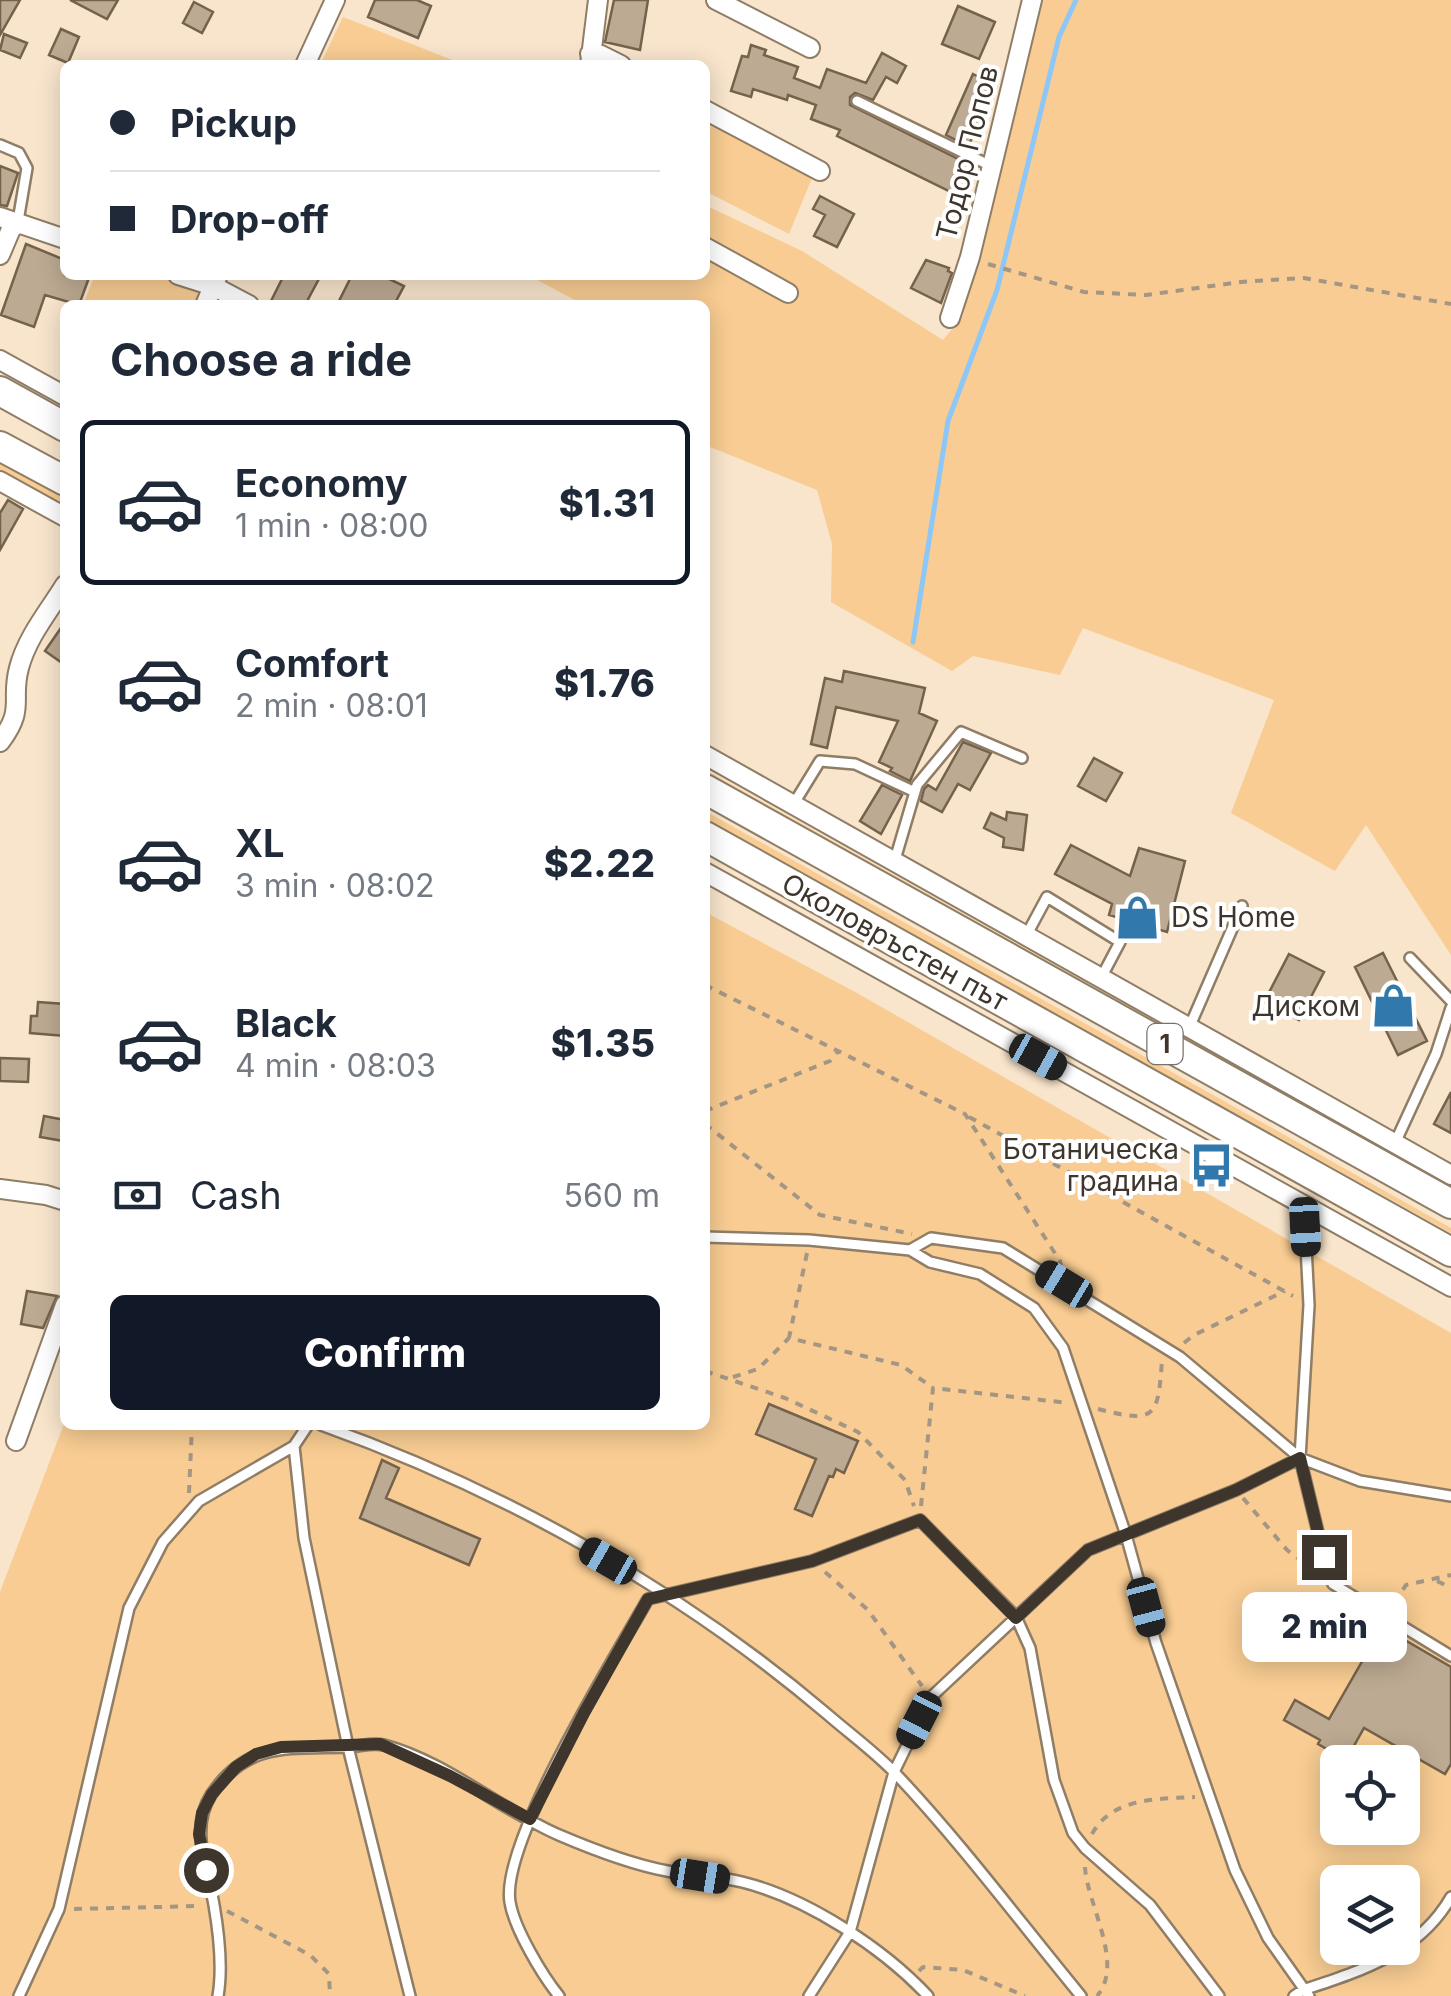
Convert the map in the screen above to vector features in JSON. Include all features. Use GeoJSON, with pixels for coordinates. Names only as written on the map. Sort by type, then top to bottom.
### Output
{"type":"FeatureCollection","features":[{"type":"Feature","properties":{"kind":"highway"},"geometry":{"type":"LineString","coordinates":[[0,391],[60,424]]}},
{"type":"Feature","properties":{"kind":"highway"},"geometry":{"type":"LineString","coordinates":[[0,446],[60,478]]}},
{"type":"Feature","properties":{"kind":"highway","name":"Околовръстен път"},"geometry":{"type":"LineString","coordinates":[[710,792],[1451,1204]]}},
{"type":"Feature","properties":{"kind":"highway","name":"Околовръстен път"},"geometry":{"type":"LineString","coordinates":[[710,839],[1451,1252]]}},
{"type":"Feature","properties":{"kind":"street"},"geometry":{"type":"LineString","coordinates":[[307,60],[335,0]]}},
{"type":"Feature","properties":{"kind":"street"},"geometry":{"type":"LineString","coordinates":[[590,59],[598,0]]}},
{"type":"Feature","properties":{"kind":"street"},"geometry":{"type":"LineString","coordinates":[[716,0],[810,48]]}},
{"type":"Feature","properties":{"kind":"street","name":"Тодор Попов"},"geometry":{"type":"LineString","coordinates":[[950,318],[970,257],[1032,0]]}},
{"type":"Feature","properties":{"kind":"street"},"geometry":{"type":"LineString","coordinates":[[710,113],[820,171]]}},
{"type":"Feature","properties":{"kind":"street"},"geometry":{"type":"LineString","coordinates":[[9,220],[60,237]]}},
{"type":"Feature","properties":{"kind":"street"},"geometry":{"type":"LineString","coordinates":[[0,255],[11,229],[9,220]]}},
{"type":"Feature","properties":{"kind":"street"},"geometry":{"type":"LineString","coordinates":[[710,250],[788,293]]}},
{"type":"Feature","properties":{"kind":"street"},"geometry":{"type":"LineString","coordinates":[[216,281],[242,300]]}},
{"type":"Feature","properties":{"kind":"street"},"geometry":{"type":"LineString","coordinates":[[0,360],[60,393]]}},
{"type":"Feature","properties":{"kind":"street"},"geometry":{"type":"LineString","coordinates":[[0,481],[60,513]]}},
{"type":"Feature","properties":{"kind":"street"},"geometry":{"type":"LineString","coordinates":[[0,742],[13,725],[18,707],[9,669],[60,592]]}},
{"type":"Feature","properties":{"kind":"street"},"geometry":{"type":"LineString","coordinates":[[710,759],[1451,1174]]}},
{"type":"Feature","properties":{"kind":"street"},"geometry":{"type":"LineString","coordinates":[[710,875],[1451,1287]]}},
{"type":"Feature","properties":{"kind":"street"},"geometry":{"type":"LineString","coordinates":[[0,1190],[60,1199]]}},
{"type":"Feature","properties":{"kind":"street"},"geometry":{"type":"LineString","coordinates":[[16,1441],[60,1319]]}},
{"type":"Feature","properties":{"kind":"lane"},"geometry":{"type":"LineString","coordinates":[[856,102],[993,167]]}},
{"type":"Feature","properties":{"kind":"lane"},"geometry":{"type":"LineString","coordinates":[[0,145],[18,153],[28,168],[9,220]]}},
{"type":"Feature","properties":{"kind":"lane"},"geometry":{"type":"LineString","coordinates":[[894,862],[914,792],[961,732],[1022,758]]}},
{"type":"Feature","properties":{"kind":"lane"},"geometry":{"type":"LineString","coordinates":[[793,805],[820,761],[855,764],[914,792]]}},
{"type":"Feature","properties":{"kind":"lane"},"geometry":{"type":"LineString","coordinates":[[1026,936],[1048,897],[1120,942],[1101,978]]}},
{"type":"Feature","properties":{"kind":"lane"},"geometry":{"type":"LineString","coordinates":[[1189,1028],[1242,906]]}},
{"type":"Feature","properties":{"kind":"lane"},"geometry":{"type":"LineString","coordinates":[[1395,1143],[1436,1054],[1451,1004],[1410,958]]}},
{"type":"Feature","properties":{"kind":"lane"},"geometry":{"type":"LineString","coordinates":[[1304,1205],[1309,1305],[1300,1458],[1334,1584],[1451,1656]]}},
{"type":"Feature","properties":{"kind":"lane"},"geometry":{"type":"LineString","coordinates":[[710,1237],[809,1240],[910,1250],[930,1262],[980,1274],[1034,1308],[1064,1348],[1085,1405],[1156,1643],[1235,1870],[1268,1938],[1302,1994],[1372,1967],[1418,1938],[1451,1897]]}},
{"type":"Feature","properties":{"kind":"lane"},"geometry":{"type":"LineString","coordinates":[[910,1250],[931,1238],[1003,1248],[1168,1349],[1300,1458],[1360,1480],[1451,1496]]}},
{"type":"Feature","properties":{"kind":"lane"},"geometry":{"type":"LineString","coordinates":[[19,1996],[59,1910],[129,1608],[163,1542],[199,1501],[294,1446],[305,1430]]}},
{"type":"Feature","properties":{"kind":"lane"},"geometry":{"type":"LineString","coordinates":[[335,1430],[394,1451],[552,1528],[664,1593],[780,1674],[894,1772],[1081,1996]]}},
{"type":"Feature","properties":{"kind":"lane"},"geometry":{"type":"LineString","coordinates":[[294,1446],[304,1538],[348,1747],[410,1996]]}},
{"type":"Feature","properties":{"kind":"lane"},"geometry":{"type":"LineString","coordinates":[[809,1996],[850,1932],[894,1772],[930,1698],[1088,1550],[1236,1490],[1300,1458]]}},
{"type":"Feature","properties":{"kind":"lane"},"geometry":{"type":"LineString","coordinates":[[559,1996],[510,1903],[515,1852],[584,1713],[648,1599],[812,1561],[920,1520],[1016,1618],[1030,1648],[1054,1780],[1073,1833],[1150,1906],[1218,1996]]}},
{"type":"Feature","properties":{"kind":"lane"},"geometry":{"type":"LineString","coordinates":[[218,1996],[214,1905],[199,1834],[202,1813],[212,1794],[236,1767],[256,1754],[281,1747],[380,1744],[450,1776],[554,1833],[635,1864],[743,1882],[786,1898],[850,1932],[911,1978],[928,1996]]}},
{"type":"Feature","properties":{"kind":"path"},"geometry":{"type":"LineString","coordinates":[[970,257],[1084,292],[1146,295],[1304,278],[1451,304]]}},
{"type":"Feature","properties":{"kind":"path"},"geometry":{"type":"LineString","coordinates":[[710,987],[965,1114],[1309,1305]]}},
{"type":"Feature","properties":{"kind":"path"},"geometry":{"type":"LineString","coordinates":[[710,1109],[830,1061],[839,1050]]}},
{"type":"Feature","properties":{"kind":"path"},"geometry":{"type":"LineString","coordinates":[[965,1114],[1060,1261],[1064,1284]]}},
{"type":"Feature","properties":{"kind":"path"},"geometry":{"type":"LineString","coordinates":[[710,1128],[820,1214],[931,1238]]}},
{"type":"Feature","properties":{"kind":"path"},"geometry":{"type":"LineString","coordinates":[[730,1378],[758,1369],[789,1338],[809,1240]]}},
{"type":"Feature","properties":{"kind":"path"},"geometry":{"type":"LineString","coordinates":[[789,1338],[901,1366],[933,1388],[1085,1405],[1143,1418],[1158,1403],[1168,1349],[1285,1292]]}},
{"type":"Feature","properties":{"kind":"path"},"geometry":{"type":"LineString","coordinates":[[710,1372],[785,1398],[858,1432],[904,1480],[920,1520]]}},
{"type":"Feature","properties":{"kind":"path"},"geometry":{"type":"LineString","coordinates":[[920,1520],[933,1388]]}},
{"type":"Feature","properties":{"kind":"path"},"geometry":{"type":"LineString","coordinates":[[188,1513],[192,1430]]}},
{"type":"Feature","properties":{"kind":"path"},"geometry":{"type":"LineString","coordinates":[[1236,1490],[1287,1550],[1334,1584]]}},
{"type":"Feature","properties":{"kind":"path"},"geometry":{"type":"LineString","coordinates":[[812,1561],[868,1610],[930,1698]]}},
{"type":"Feature","properties":{"kind":"path"},"geometry":{"type":"LineString","coordinates":[[1386,1616],[1406,1585],[1451,1575]]}},
{"type":"Feature","properties":{"kind":"path"},"geometry":{"type":"LineString","coordinates":[[1435,1580],[1451,1588]]}},
{"type":"Feature","properties":{"kind":"path"},"geometry":{"type":"LineString","coordinates":[[59,1910],[214,1905],[310,1955],[329,1974],[330,1996]]}},
{"type":"Feature","properties":{"kind":"path"},"geometry":{"type":"LineString","coordinates":[[911,1978],[923,1967],[948,1967],[1025,1996]]}},
{"type":"Feature","properties":{"kind":"shaded area"},"geometry":{"type":"Polygon","coordinates":[[[1041,0],[1451,0],[1451,955],[1366,825],[1335,871],[1231,813],[1274,700],[1083,628],[1060,675],[973,656],[952,671],[831,602],[832,544],[817,490],[710,447],[710,300],[575,300],[537,280],[710,280],[710,207],[802,251],[943,340],[963,316],[1041,0]]]}},
{"type":"Feature","properties":{"kind":"shaded area"},"geometry":{"type":"Polygon","coordinates":[[[343,17],[452,60],[322,60],[343,17]]]}},
{"type":"Feature","properties":{"kind":"shaded area"},"geometry":{"type":"Polygon","coordinates":[[[710,120],[814,173],[789,234],[710,194],[710,120]]]}},
{"type":"Feature","properties":{"kind":"shaded area"},"geometry":{"type":"Polygon","coordinates":[[[93,280],[174,280],[203,290],[199,300],[85,300],[93,280]]]}},
{"type":"Feature","properties":{"kind":"shaded area"},"geometry":{"type":"Polygon","coordinates":[[[0,461],[60,494],[60,504],[0,471],[0,461]]]}},
{"type":"Feature","properties":{"kind":"shaded area"},"geometry":{"type":"Polygon","coordinates":[[[710,773],[1451,1186],[1451,1192],[747,801],[710,773]]]}},
{"type":"Feature","properties":{"kind":"shaded area"},"geometry":{"type":"Polygon","coordinates":[[[710,814],[1451,1228],[1451,1233],[710,822],[710,814]]]}},
{"type":"Feature","properties":{"kind":"shaded area"},"geometry":{"type":"Polygon","coordinates":[[[710,915],[857,993],[1451,1333],[1451,1996],[0,1996],[0,1592],[62,1430],[710,1430],[710,915]]]}},
{"type":"Feature","properties":{"kind":"building"},"geometry":{"type":"Polygon","coordinates":[[[0,0],[20,0],[0,35],[0,0]]]}},
{"type":"Feature","properties":{"kind":"building"},"geometry":{"type":"Polygon","coordinates":[[[70,0],[118,0],[107,19],[70,0]]]}},
{"type":"Feature","properties":{"kind":"building"},"geometry":{"type":"Polygon","coordinates":[[[375,0],[417,0],[431,6],[418,38],[368,17],[375,0]]]}},
{"type":"Feature","properties":{"kind":"building"},"geometry":{"type":"Polygon","coordinates":[[[614,0],[648,0],[640,50],[605,42],[614,0]]]}},
{"type":"Feature","properties":{"kind":"building"},"geometry":{"type":"Polygon","coordinates":[[[194,2],[213,12],[202,33],[183,23],[194,2]]]}},
{"type":"Feature","properties":{"kind":"building"},"geometry":{"type":"Polygon","coordinates":[[[958,6],[995,22],[979,59],[942,44],[958,6]]]}},
{"type":"Feature","properties":{"kind":"building"},"geometry":{"type":"Polygon","coordinates":[[[61,29],[79,37],[69,60],[49,55],[61,29]]]}},
{"type":"Feature","properties":{"kind":"building"},"geometry":{"type":"Polygon","coordinates":[[[4,34],[27,43],[20,58],[0,50],[4,34]]]}},
{"type":"Feature","properties":{"kind":"building"},"geometry":{"type":"Polygon","coordinates":[[[751,45],[766,50],[764,55],[798,67],[794,78],[820,88],[827,69],[866,83],[882,53],[906,66],[897,83],[886,77],[873,100],[855,93],[850,97],[850,105],[966,163],[951,192],[837,136],[840,130],[811,119],[816,105],[753,89],[751,97],[731,91],[742,56],[748,57],[751,45]]]}},
{"type":"Feature","properties":{"kind":"building"},"geometry":{"type":"Polygon","coordinates":[[[973,74],[994,85],[968,146],[946,135],[973,74]]]}},
{"type":"Feature","properties":{"kind":"building"},"geometry":{"type":"Polygon","coordinates":[[[0,166],[18,173],[7,206],[0,205],[0,166]]]}},
{"type":"Feature","properties":{"kind":"building"},"geometry":{"type":"Polygon","coordinates":[[[820,196],[854,214],[837,247],[814,236],[825,215],[813,209],[820,196]]]}},
{"type":"Feature","properties":{"kind":"building"},"geometry":{"type":"Polygon","coordinates":[[[26,244],[60,258],[60,280],[88,280],[81,300],[45,295],[34,327],[1,315],[26,244]]]}},
{"type":"Feature","properties":{"kind":"building"},"geometry":{"type":"Polygon","coordinates":[[[926,260],[949,268],[952,273],[941,303],[911,288],[926,260]]]}},
{"type":"Feature","properties":{"kind":"building"},"geometry":{"type":"Polygon","coordinates":[[[282,280],[318,280],[308,300],[272,300],[282,280]]]}},
{"type":"Feature","properties":{"kind":"building"},"geometry":{"type":"Polygon","coordinates":[[[350,280],[391,280],[404,286],[397,300],[340,300],[350,280]]]}},
{"type":"Feature","properties":{"kind":"building"},"geometry":{"type":"Polygon","coordinates":[[[8,500],[23,509],[0,550],[0,513],[8,500]]]}},
{"type":"Feature","properties":{"kind":"building"},"geometry":{"type":"Polygon","coordinates":[[[60,629],[60,662],[45,651],[60,629]]]}},
{"type":"Feature","properties":{"kind":"building"},"geometry":{"type":"Polygon","coordinates":[[[844,671],[925,688],[919,713],[937,721],[910,781],[879,762],[898,721],[836,707],[827,748],[811,744],[825,678],[842,682],[844,671]]]}},
{"type":"Feature","properties":{"kind":"building"},"geometry":{"type":"Polygon","coordinates":[[[963,742],[991,753],[970,790],[958,784],[942,812],[921,801],[924,789],[928,785],[936,790],[963,742]]]}},
{"type":"Feature","properties":{"kind":"building"},"geometry":{"type":"Polygon","coordinates":[[[1094,758],[1122,773],[1106,801],[1078,786],[1094,758]]]}},
{"type":"Feature","properties":{"kind":"building"},"geometry":{"type":"Polygon","coordinates":[[[882,785],[902,795],[881,834],[860,821],[882,785]]]}},
{"type":"Feature","properties":{"kind":"building"},"geometry":{"type":"Polygon","coordinates":[[[1007,812],[1027,815],[1023,850],[1003,847],[1004,838],[984,828],[991,813],[1006,820],[1007,812]]]}},
{"type":"Feature","properties":{"kind":"building"},"geometry":{"type":"Polygon","coordinates":[[[1071,845],[1130,876],[1139,848],[1185,861],[1167,932],[1109,915],[1112,904],[1055,874],[1071,845]]]}},
{"type":"Feature","properties":{"kind":"building"},"geometry":{"type":"Polygon","coordinates":[[[1383,953],[1427,1041],[1398,1055],[1355,967],[1383,953]]]}},
{"type":"Feature","properties":{"kind":"building"},"geometry":{"type":"Polygon","coordinates":[[[1289,954],[1324,972],[1299,1020],[1264,1002],[1289,954]]]}},
{"type":"Feature","properties":{"kind":"building"},"geometry":{"type":"Polygon","coordinates":[[[38,1002],[60,1004],[60,1036],[30,1033],[31,1016],[37,1016],[38,1002]]]}},
{"type":"Feature","properties":{"kind":"building"},"geometry":{"type":"Polygon","coordinates":[[[0,1058],[29,1059],[28,1082],[0,1081],[0,1058]]]}},
{"type":"Feature","properties":{"kind":"building"},"geometry":{"type":"Polygon","coordinates":[[[1451,1092],[1451,1133],[1434,1124],[1451,1092]]]}},
{"type":"Feature","properties":{"kind":"building"},"geometry":{"type":"Polygon","coordinates":[[[44,1116],[60,1119],[60,1140],[40,1137],[44,1116]]]}},
{"type":"Feature","properties":{"kind":"building"},"geometry":{"type":"Polygon","coordinates":[[[27,1291],[57,1296],[43,1328],[21,1324],[27,1291]]]}},
{"type":"Feature","properties":{"kind":"building"},"geometry":{"type":"Polygon","coordinates":[[[769,1404],[858,1441],[844,1473],[836,1469],[833,1477],[829,1476],[812,1516],[795,1509],[816,1459],[756,1434],[769,1404]]]}},
{"type":"Feature","properties":{"kind":"building"},"geometry":{"type":"Polygon","coordinates":[[[382,1460],[399,1468],[386,1498],[480,1539],[469,1565],[360,1518],[382,1460]]]}},
{"type":"Feature","properties":{"kind":"building"},"geometry":{"type":"Polygon","coordinates":[[[1328,1595],[1451,1667],[1451,1764],[1445,1774],[1420,1760],[1420,1745],[1394,1745],[1364,1728],[1354,1745],[1320,1745],[1318,1744],[1320,1740],[1284,1720],[1295,1700],[1329,1719],[1368,1651],[1319,1623],[1325,1612],[1320,1609],[1328,1595]]]}},
{"type":"Feature","properties":{"kind":"waterway"},"geometry":{"type":"LineString","coordinates":[[913,642],[948,421],[997,290],[1059,37],[1076,0]]}},
{"type":"Feature","properties":{"kind":"place","name":"DS Home"},"geometry":{"type":"Point","coordinates":[1138,917]}},
{"type":"Feature","properties":{"kind":"place","name":"Диском"},"geometry":{"type":"Point","coordinates":[1393,1006]}},
{"type":"Feature","properties":{"kind":"place","name":"Ботаническа градина"},"geometry":{"type":"Point","coordinates":[1212,1165]}},
{"type":"Feature","properties":{"kind":"route"},"geometry":{"type":"LineString","coordinates":[[206,1870],[199,1834],[202,1813],[212,1794],[236,1767],[256,1754],[281,1747],[380,1744],[415,1758],[530,1819],[648,1599],[812,1561],[920,1520],[1016,1618],[1088,1550],[1236,1490],[1300,1458],[1324,1557]]}}]}
